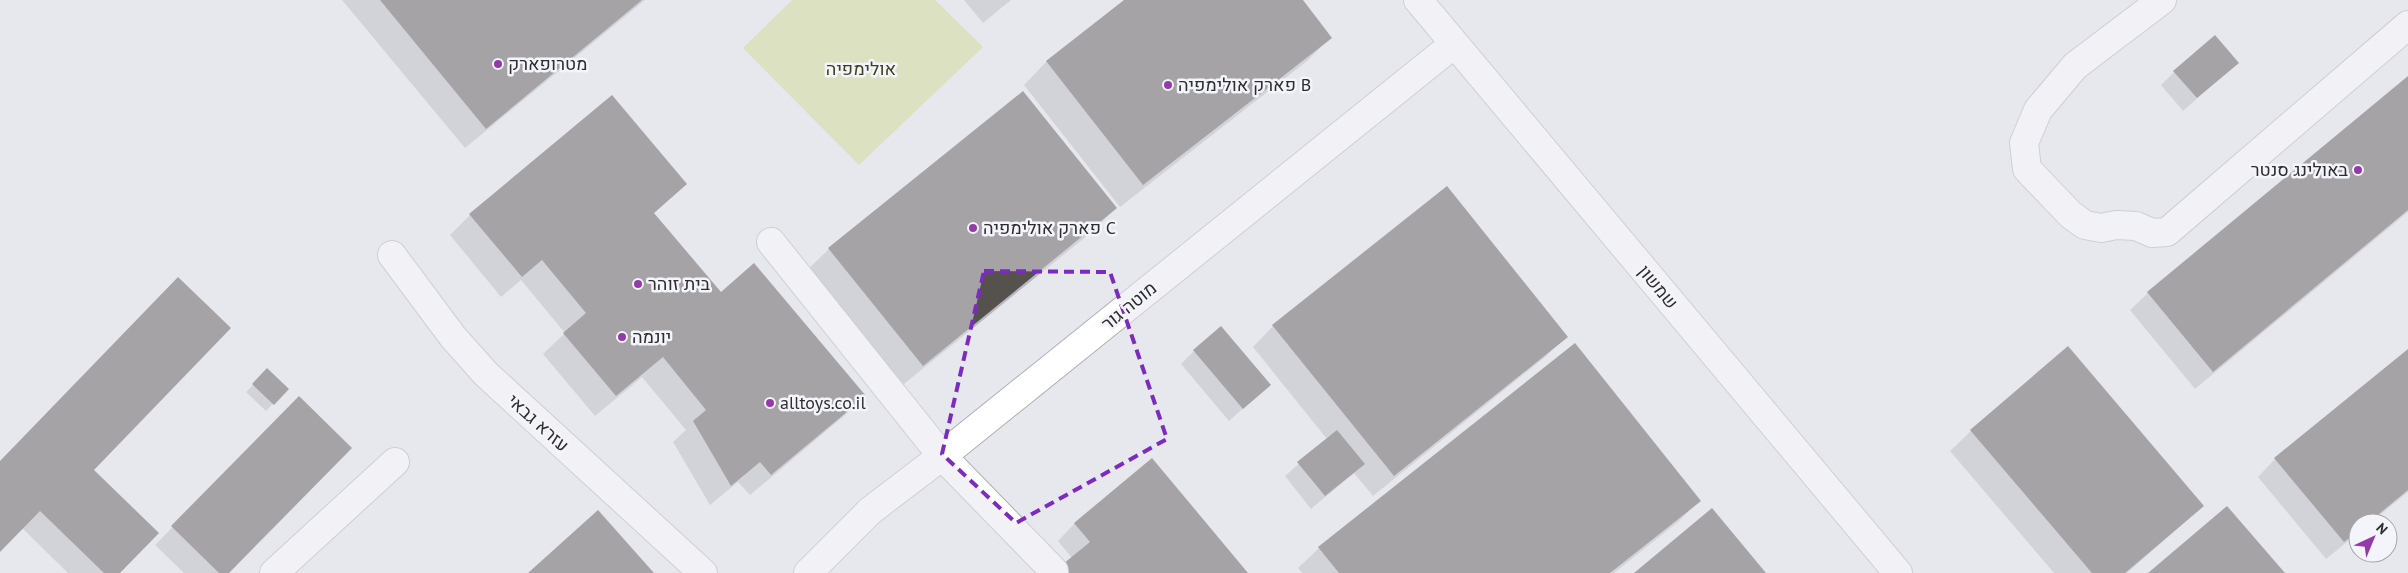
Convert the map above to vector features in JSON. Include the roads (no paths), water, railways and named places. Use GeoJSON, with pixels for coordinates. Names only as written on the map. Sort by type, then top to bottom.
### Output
{"type":"FeatureCollection","features":[{"type":"Feature","properties":{"kind":"street","name":"שמשון"},"geometry":{"type":"LineString","coordinates":[[1418,0],[1898,573]]}},
{"type":"Feature","properties":{"kind":"street"},"geometry":{"type":"LineString","coordinates":[[2162,0],[2075,66],[2038,110],[2024,143],[2027,170],[2071,216],[2086,225],[2101,228],[2116,225],[2136,226],[2152,232],[2167,232],[2408,25]]}},
{"type":"Feature","properties":{"kind":"street","name":"מוטה גור"},"geometry":{"type":"LineString","coordinates":[[808,573],[870,511],[942,456],[1454,44]]}},
{"type":"Feature","properties":{"kind":"street"},"geometry":{"type":"LineString","coordinates":[[771,242],[942,456],[1054,571]]}},
{"type":"Feature","properties":{"kind":"street","name":"עזרא גבאי"},"geometry":{"type":"LineString","coordinates":[[392,255],[453,337],[486,374],[703,573]]}},
{"type":"Feature","properties":{"kind":"street"},"geometry":{"type":"LineString","coordinates":[[274,573],[395,462]]}},
{"type":"Feature","properties":{"kind":"place","name":"מטרופארק"},"geometry":{"type":"Point","coordinates":[498,64]}},
{"type":"Feature","properties":{"kind":"place","name":"פארק אולימפיה B"},"geometry":{"type":"Point","coordinates":[1168,85]}},
{"type":"Feature","properties":{"kind":"place","name":"באולינג סנטר"},"geometry":{"type":"Point","coordinates":[2358,170]}},
{"type":"Feature","properties":{"kind":"place","name":"פארק אולימפיה C"},"geometry":{"type":"Point","coordinates":[973,228]}},
{"type":"Feature","properties":{"kind":"place","name":"בית זוהר"},"geometry":{"type":"Point","coordinates":[638,284]}},
{"type":"Feature","properties":{"kind":"place","name":"יונמה"},"geometry":{"type":"Point","coordinates":[622,337]}},
{"type":"Feature","properties":{"kind":"place","name":"alltoys.co.il"},"geometry":{"type":"Point","coordinates":[770,403]}},
{"type":"Feature","properties":{"kind":"park label","name":"אולימפיה"},"geometry":{"type":"Point","coordinates":[861,69]}}]}
